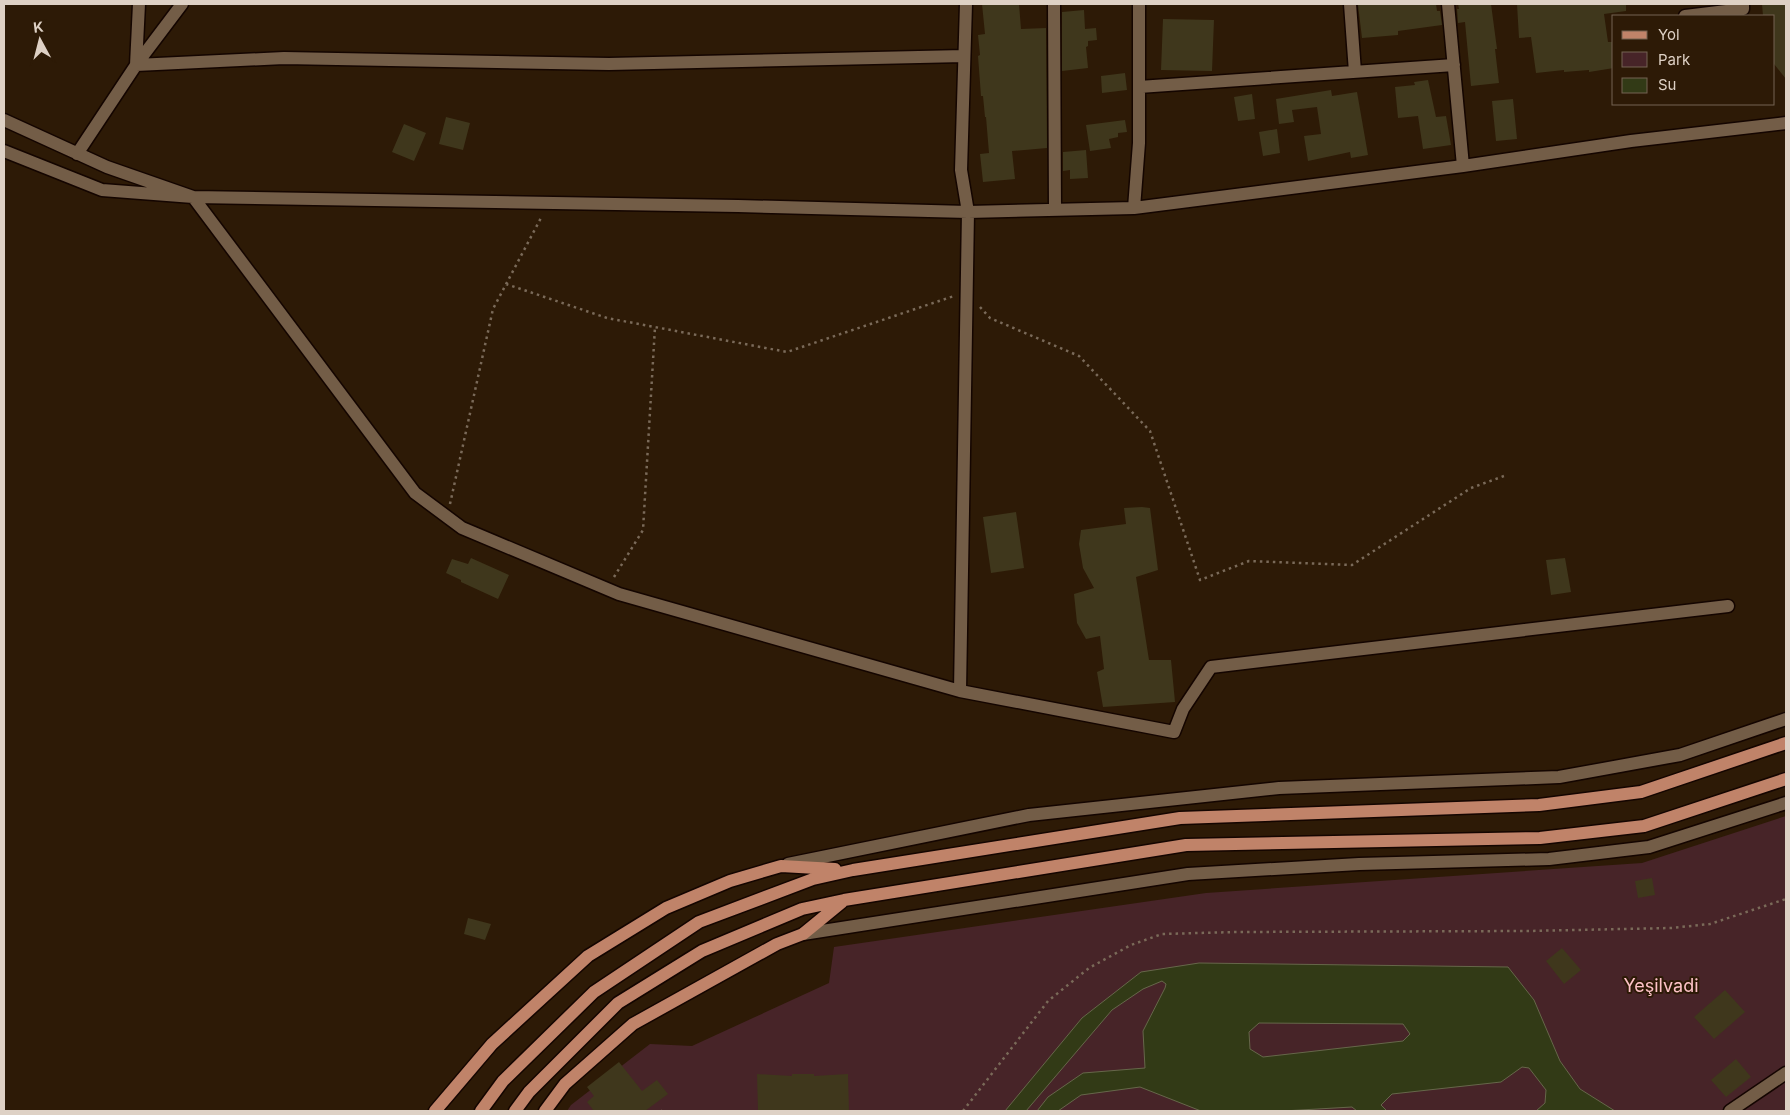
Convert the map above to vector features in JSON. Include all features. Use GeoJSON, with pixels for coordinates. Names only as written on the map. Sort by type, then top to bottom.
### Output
{"type":"FeatureCollection","features":[{"type":"Feature","properties":{"kind":"main road"},"geometry":{"type":"LineString","coordinates":[[481,1111],[503,1081],[594,992],[699,922],[813,879],[853,870],[1180,818],[1539,806],[1641,792],[1786,743]]}},
{"type":"Feature","properties":{"kind":"main road"},"geometry":{"type":"LineString","coordinates":[[515,1111],[529,1092],[618,1003],[702,951],[802,909],[844,900],[1186,845],[1540,838],[1644,826],[1786,779]]}},
{"type":"Feature","properties":{"kind":"main road"},"geometry":{"type":"LineString","coordinates":[[435,1111],[492,1044],[588,956],[666,908],[730,881],[781,866],[853,870]]}},
{"type":"Feature","properties":{"kind":"main road"},"geometry":{"type":"LineString","coordinates":[[544,1111],[565,1084],[633,1024],[777,944],[803,934],[844,900]]}},
{"type":"Feature","properties":{"kind":"street"},"geometry":{"type":"LineString","coordinates":[[136,65],[139,4]]}},
{"type":"Feature","properties":{"kind":"street"},"geometry":{"type":"LineString","coordinates":[[77,154],[136,65],[182,4]]}},
{"type":"Feature","properties":{"kind":"street"},"geometry":{"type":"LineString","coordinates":[[960,690],[968,212],[961,170],[966,4]]}},
{"type":"Feature","properties":{"kind":"street"},"geometry":{"type":"LineString","coordinates":[[1054,4],[1055,210]]}},
{"type":"Feature","properties":{"kind":"street"},"geometry":{"type":"LineString","coordinates":[[1134,208],[1138,143],[1139,4]]}},
{"type":"Feature","properties":{"kind":"street"},"geometry":{"type":"LineString","coordinates":[[1350,4],[1354,72]]}},
{"type":"Feature","properties":{"kind":"street"},"geometry":{"type":"LineString","coordinates":[[1448,4],[1464,166]]}},
{"type":"Feature","properties":{"kind":"street"},"geometry":{"type":"LineString","coordinates":[[1695,15],[1743,10],[1743,4]]}},
{"type":"Feature","properties":{"kind":"street"},"geometry":{"type":"LineString","coordinates":[[136,65],[284,58],[609,64],[964,56]]}},
{"type":"Feature","properties":{"kind":"street"},"geometry":{"type":"LineString","coordinates":[[1139,87],[1454,65]]}},
{"type":"Feature","properties":{"kind":"street"},"geometry":{"type":"LineString","coordinates":[[4,120],[107,167],[193,197],[414,493],[462,528],[619,594],[960,690],[1174,732],[1183,709],[1211,667],[1728,606]]}},
{"type":"Feature","properties":{"kind":"street"},"geometry":{"type":"LineString","coordinates":[[4,151],[102,190],[193,197],[738,206],[968,212],[1134,208],[1464,166],[1630,141],[1786,123]]}},
{"type":"Feature","properties":{"kind":"street"},"geometry":{"type":"LineString","coordinates":[[781,866],[1029,815],[1279,788],[1558,777],[1680,755],[1786,719]]}},
{"type":"Feature","properties":{"kind":"street"},"geometry":{"type":"LineString","coordinates":[[803,934],[1188,874],[1359,864],[1549,859],[1649,847],[1786,803]]}},
{"type":"Feature","properties":{"kind":"street"},"geometry":{"type":"LineString","coordinates":[[1730,1111],[1786,1073]]}},
{"type":"Feature","properties":{"kind":"path"},"geometry":{"type":"LineString","coordinates":[[447,518],[493,309],[549,204]]}},
{"type":"Feature","properties":{"kind":"path"},"geometry":{"type":"LineString","coordinates":[[506,284],[607,318],[787,352],[966,292],[990,318],[1079,356],[1150,431],[1200,580],[1249,561],[1352,565],[1471,488],[1504,476]]}},
{"type":"Feature","properties":{"kind":"path"},"geometry":{"type":"LineString","coordinates":[[607,589],[643,530],[655,327]]}},
{"type":"Feature","properties":{"kind":"path"},"geometry":{"type":"LineString","coordinates":[[963,1111],[1048,1001],[1089,968],[1131,945],[1162,934],[1671,928],[1710,924],[1786,899]]}},
{"type":"Feature","properties":{"kind":"green space","name":"Yeşilvadi"},"geometry":{"type":"Polygon","coordinates":[[[1786,816],[1786,1111],[567,1111],[571,1105],[650,1044],[692,1046],[829,983],[834,947],[1206,893],[1642,863],[1786,816]]]}},
{"type":"Feature","properties":{"kind":"water"},"geometry":{"type":"Polygon","coordinates":[[[1199,963],[1508,967],[1534,1000],[1560,1061],[1580,1089],[1615,1111],[1536,1111],[1545,1103],[1546,1090],[1529,1068],[1522,1067],[1501,1082],[1392,1094],[1381,1105],[1387,1111],[1357,1111],[1352,1107],[1283,1111],[1201,1111],[1140,1087],[1081,1095],[1058,1111],[1037,1111],[1048,1097],[1083,1073],[1145,1068],[1143,1031],[1165,988],[1166,984],[1162,981],[1143,989],[1112,1010],[1026,1111],[1005,1111],[1082,1018],[1141,972],[1199,963]],[[1259,1023],[1249,1032],[1250,1049],[1263,1057],[1403,1041],[1410,1034],[1403,1024],[1259,1023]]]}},
{"type":"Feature","properties":{"kind":"building"},"geometry":{"type":"Polygon","coordinates":[[[982,4],[1019,4],[1021,29],[1046,28],[1047,148],[1012,151],[1015,179],[983,182],[980,154],[989,153],[986,117],[983,96],[981,96],[978,56],[980,55],[978,35],[985,34],[982,4]]]}},
{"type":"Feature","properties":{"kind":"building"},"geometry":{"type":"Polygon","coordinates":[[[1436,4],[1437,11],[1440,11],[1442,25],[1398,31],[1398,35],[1362,38],[1358,5],[1436,4]]]}},
{"type":"Feature","properties":{"kind":"building"},"geometry":{"type":"Polygon","coordinates":[[[1458,4],[1491,4],[1499,83],[1471,86],[1465,22],[1458,23],[1458,4]]]}},
{"type":"Feature","properties":{"kind":"building"},"geometry":{"type":"Polygon","coordinates":[[[1517,4],[1626,4],[1626,11],[1604,14],[1608,42],[1612,42],[1612,68],[1589,72],[1589,70],[1564,72],[1564,70],[1536,73],[1531,37],[1519,38],[1517,4]]]}},
{"type":"Feature","properties":{"kind":"building"},"geometry":{"type":"Polygon","coordinates":[[[1762,4],[1786,4],[1786,79],[1775,65],[1775,15],[1763,15],[1762,4]]]}},
{"type":"Feature","properties":{"kind":"building"},"geometry":{"type":"Polygon","coordinates":[[[1084,10],[1085,29],[1096,28],[1097,40],[1088,41],[1088,46],[1086,47],[1088,68],[1062,71],[1062,12],[1084,10]]]}},
{"type":"Feature","properties":{"kind":"building"},"geometry":{"type":"Polygon","coordinates":[[[1163,19],[1214,20],[1212,71],[1161,70],[1163,19]]]}},
{"type":"Feature","properties":{"kind":"building"},"geometry":{"type":"Polygon","coordinates":[[[1125,73],[1127,90],[1102,93],[1101,76],[1125,73]]]}},
{"type":"Feature","properties":{"kind":"building"},"geometry":{"type":"Polygon","coordinates":[[[1428,80],[1436,117],[1446,116],[1451,145],[1423,149],[1418,116],[1398,118],[1395,87],[1415,85],[1414,82],[1428,80]]]}},
{"type":"Feature","properties":{"kind":"building"},"geometry":{"type":"Polygon","coordinates":[[[1331,90],[1332,96],[1357,92],[1368,155],[1351,158],[1350,152],[1308,161],[1304,136],[1321,134],[1317,107],[1292,110],[1294,122],[1279,124],[1276,99],[1331,90]]]}},
{"type":"Feature","properties":{"kind":"building"},"geometry":{"type":"Polygon","coordinates":[[[1252,94],[1255,119],[1238,121],[1234,97],[1252,94]]]}},
{"type":"Feature","properties":{"kind":"building"},"geometry":{"type":"Polygon","coordinates":[[[1513,99],[1517,139],[1496,141],[1492,101],[1513,99]]]}},
{"type":"Feature","properties":{"kind":"building"},"geometry":{"type":"Polygon","coordinates":[[[446,117],[470,123],[463,150],[439,144],[446,117]]]}},
{"type":"Feature","properties":{"kind":"building"},"geometry":{"type":"Polygon","coordinates":[[[1125,120],[1127,132],[1118,133],[1118,137],[1109,139],[1111,148],[1090,151],[1086,125],[1125,120]]]}},
{"type":"Feature","properties":{"kind":"building"},"geometry":{"type":"Polygon","coordinates":[[[404,124],[426,133],[414,161],[392,152],[404,124]]]}},
{"type":"Feature","properties":{"kind":"building"},"geometry":{"type":"Polygon","coordinates":[[[1277,129],[1280,153],[1263,156],[1259,132],[1277,129]]]}},
{"type":"Feature","properties":{"kind":"building"},"geometry":{"type":"Polygon","coordinates":[[[1086,150],[1088,178],[1070,179],[1070,170],[1063,171],[1063,152],[1086,150]]]}},
{"type":"Feature","properties":{"kind":"building"},"geometry":{"type":"Polygon","coordinates":[[[1124,508],[1150,508],[1158,570],[1136,577],[1149,660],[1171,660],[1175,702],[1103,707],[1097,672],[1104,669],[1100,636],[1086,639],[1077,623],[1074,594],[1094,588],[1083,568],[1079,544],[1081,530],[1126,524],[1124,508]]]}},
{"type":"Feature","properties":{"kind":"building"},"geometry":{"type":"Polygon","coordinates":[[[1016,512],[1024,568],[991,573],[983,517],[1016,512]]]}},
{"type":"Feature","properties":{"kind":"building"},"geometry":{"type":"Polygon","coordinates":[[[471,558],[509,575],[498,599],[446,573],[452,559],[468,564],[471,558]]]}},
{"type":"Feature","properties":{"kind":"building"},"geometry":{"type":"Polygon","coordinates":[[[1565,558],[1571,592],[1551,595],[1546,560],[1565,558]]]}},
{"type":"Feature","properties":{"kind":"building"},"geometry":{"type":"Polygon","coordinates":[[[1652,878],[1655,895],[1638,898],[1635,881],[1652,878]]]}},
{"type":"Feature","properties":{"kind":"building"},"geometry":{"type":"Polygon","coordinates":[[[468,918],[491,924],[485,940],[464,934],[468,918]]]}},
{"type":"Feature","properties":{"kind":"building"},"geometry":{"type":"Polygon","coordinates":[[[1562,948],[1581,970],[1564,984],[1546,961],[1562,948]]]}},
{"type":"Feature","properties":{"kind":"building"},"geometry":{"type":"Polygon","coordinates":[[[1725,990],[1745,1012],[1714,1039],[1694,1017],[1725,990]]]}},
{"type":"Feature","properties":{"kind":"building"},"geometry":{"type":"Polygon","coordinates":[[[1736,1059],[1751,1077],[1726,1097],[1711,1080],[1736,1059]]]}},
{"type":"Feature","properties":{"kind":"building"},"geometry":{"type":"Polygon","coordinates":[[[619,1062],[642,1091],[657,1080],[668,1094],[645,1111],[594,1111],[587,1102],[594,1096],[587,1087],[619,1062]]]}},
{"type":"Feature","properties":{"kind":"building"},"geometry":{"type":"Polygon","coordinates":[[[757,1074],[792,1076],[792,1074],[814,1074],[814,1076],[848,1074],[849,1111],[758,1111],[757,1074]]]}}]}
